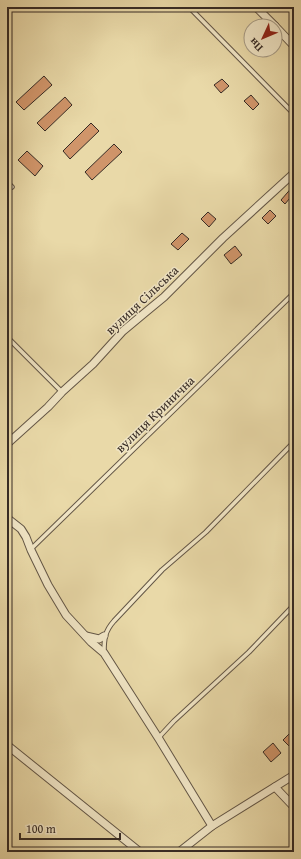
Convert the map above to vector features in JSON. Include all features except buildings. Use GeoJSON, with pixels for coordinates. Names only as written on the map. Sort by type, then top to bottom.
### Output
{"type":"FeatureCollection","features":[{"type":"Feature","properties":{"kind":"street"},"geometry":{"type":"LineString","coordinates":[[256,7],[267,18]]}},
{"type":"Feature","properties":{"kind":"street"},"geometry":{"type":"LineString","coordinates":[[283,34],[294,46]]}},
{"type":"Feature","properties":{"kind":"street","name":"вулиця Сільська"},"geometry":{"type":"LineString","coordinates":[[7,444],[93,364],[123,331],[146,310],[164,297],[223,238],[294,173]]}},
{"type":"Feature","properties":{"kind":"street"},"geometry":{"type":"LineString","coordinates":[[7,518],[21,529],[26,537],[56,600],[66,615],[104,653],[212,826]]}},
{"type":"Feature","properties":{"kind":"street"},"geometry":{"type":"LineString","coordinates":[[86,636],[100,639],[104,636]]}},
{"type":"Feature","properties":{"kind":"street"},"geometry":{"type":"LineString","coordinates":[[7,745],[140,852]]}},
{"type":"Feature","properties":{"kind":"street"},"geometry":{"type":"LineString","coordinates":[[179,852],[212,826],[294,775]]}},
{"type":"Feature","properties":{"kind":"street"},"geometry":{"type":"LineString","coordinates":[[275,787],[294,807]]}},
{"type":"Feature","properties":{"kind":"lane"},"geometry":{"type":"LineString","coordinates":[[189,7],[294,114]]}},
{"type":"Feature","properties":{"kind":"lane"},"geometry":{"type":"LineString","coordinates":[[7,182],[12,187]]}},
{"type":"Feature","properties":{"kind":"lane","name":"вулиця Кринична"},"geometry":{"type":"LineString","coordinates":[[31,550],[294,293]]}},
{"type":"Feature","properties":{"kind":"lane"},"geometry":{"type":"LineString","coordinates":[[7,337],[62,392]]}},
{"type":"Feature","properties":{"kind":"lane"},"geometry":{"type":"LineString","coordinates":[[104,653],[104,636],[111,625],[162,570],[206,532],[294,442]]}},
{"type":"Feature","properties":{"kind":"lane"},"geometry":{"type":"LineString","coordinates":[[159,739],[174,721],[249,652],[294,605]]}}]}
